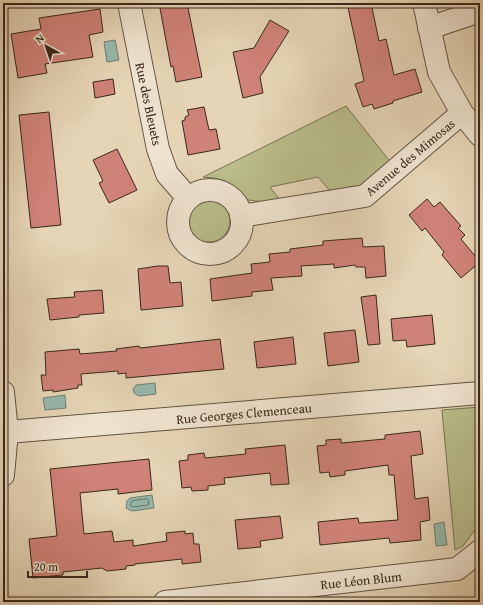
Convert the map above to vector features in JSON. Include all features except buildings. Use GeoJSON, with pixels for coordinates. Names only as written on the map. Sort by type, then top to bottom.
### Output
{"type":"FeatureCollection","features":[{"type":"Feature","properties":{"kind":"street","name":"Rue des Bleuets"},"geometry":{"type":"LineString","coordinates":[[129,3],[158,149],[167,174],[188,198]]}},
{"type":"Feature","properties":{"kind":"street","name":"Avenue des Mimosas"},"geometry":{"type":"LineString","coordinates":[[241,216],[365,196],[462,113],[439,72],[428,28],[424,3]]}},
{"type":"Feature","properties":{"kind":"street"},"geometry":{"type":"LineString","coordinates":[[428,28],[480,11]]}},
{"type":"Feature","properties":{"kind":"street"},"geometry":{"type":"LineString","coordinates":[[462,113],[480,135]]}},
{"type":"Feature","properties":{"kind":"street"},"geometry":{"type":"LineString","coordinates":[[216,190],[225,193],[233,199],[241,216],[242,227],[238,237],[231,246],[221,252],[210,254],[199,252],[189,247],[182,238],[178,228],[178,217],[181,206],[196,192],[216,190]]}},
{"type":"Feature","properties":{"kind":"street"},"geometry":{"type":"LineString","coordinates":[[3,392],[7,432],[3,474]]}},
{"type":"Feature","properties":{"kind":"street","name":"Rue Georges Clemenceau"},"geometry":{"type":"LineString","coordinates":[[7,432],[480,393]]}},
{"type":"Feature","properties":{"kind":"street","name":"Rue Léon Blum"},"geometry":{"type":"LineString","coordinates":[[165,602],[457,569],[480,551]]}},
{"type":"Feature","properties":{"kind":"green space"},"geometry":{"type":"Polygon","coordinates":[[[346,106],[392,164],[366,187],[330,191],[318,177],[270,187],[280,200],[264,202],[248,200],[225,181],[203,177],[346,106]]]}},
{"type":"Feature","properties":{"kind":"green space"},"geometry":{"type":"Polygon","coordinates":[[[205,200],[213,200],[221,203],[227,209],[230,221],[227,233],[221,239],[213,242],[205,242],[197,239],[191,233],[188,225],[188,217],[191,209],[197,203],[205,200]]]}},
{"type":"Feature","properties":{"kind":"green space"},"geometry":{"type":"Polygon","coordinates":[[[480,407],[480,523],[463,546],[455,550],[442,410],[480,407]]]}},
{"type":"Feature","properties":{"kind":"water"},"geometry":{"type":"Polygon","coordinates":[[[115,40],[119,60],[107,62],[104,42],[115,40]]]}},
{"type":"Feature","properties":{"kind":"water"},"geometry":{"type":"Polygon","coordinates":[[[155,383],[156,394],[139,396],[134,393],[133,389],[136,385],[155,383]]]}},
{"type":"Feature","properties":{"kind":"water"},"geometry":{"type":"Polygon","coordinates":[[[65,395],[66,408],[45,410],[43,398],[65,395]]]}},
{"type":"Feature","properties":{"kind":"water"},"geometry":{"type":"Polygon","coordinates":[[[152,495],[154,508],[132,511],[126,508],[127,501],[130,498],[152,495]]]}},
{"type":"Feature","properties":{"kind":"water"},"geometry":{"type":"Polygon","coordinates":[[[444,522],[447,545],[436,546],[434,524],[444,522]]]}}]}
